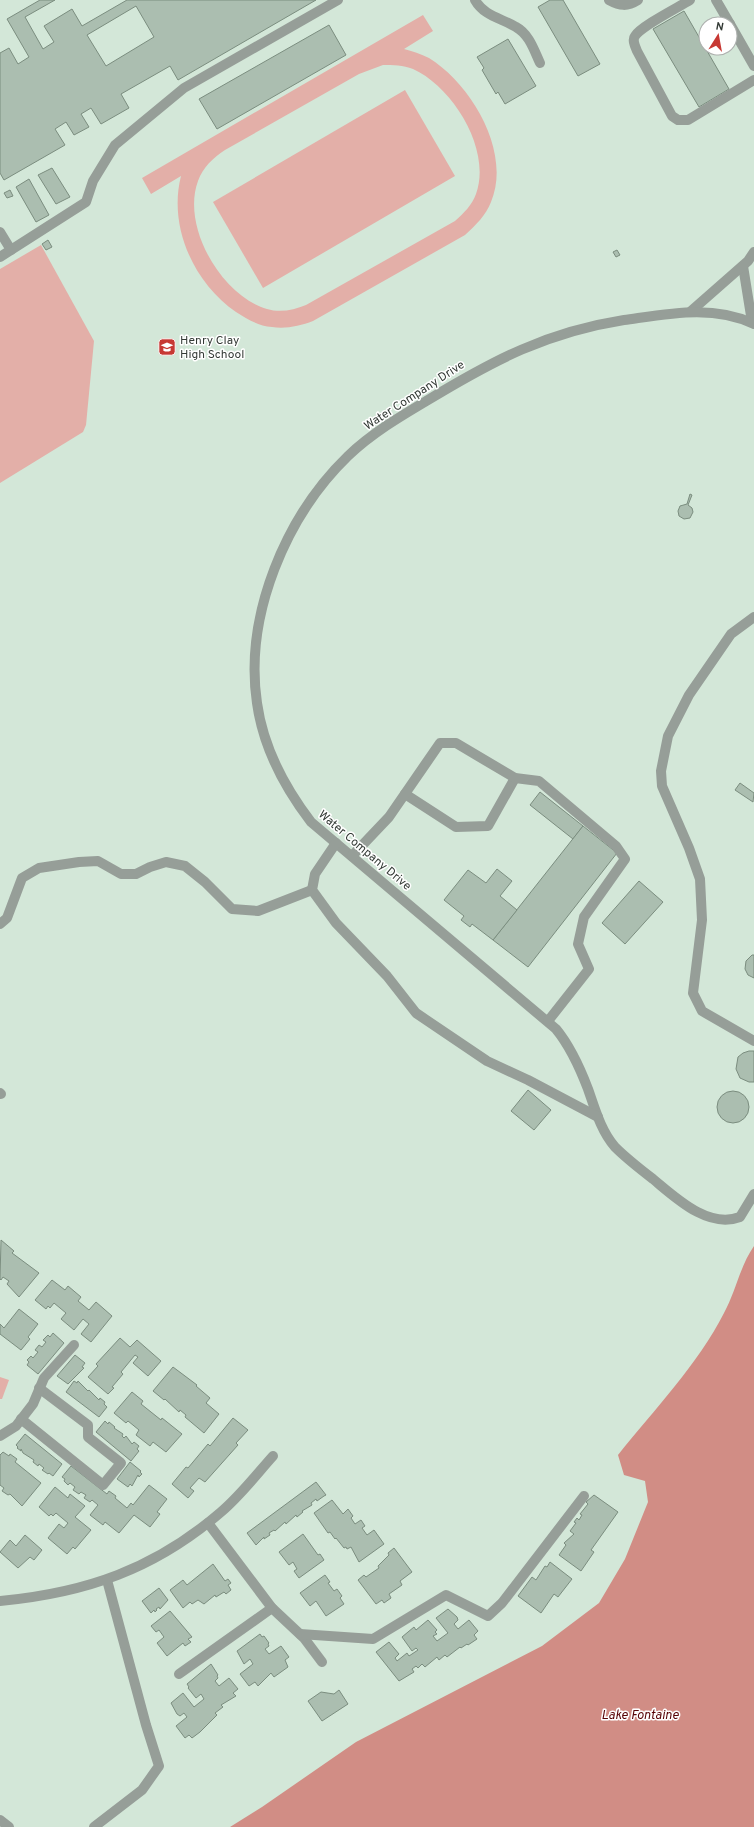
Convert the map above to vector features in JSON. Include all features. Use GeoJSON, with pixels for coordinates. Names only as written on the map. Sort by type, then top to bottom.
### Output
{"type":"FeatureCollection","features":[{"type":"Feature","properties":{"kind":"street"},"geometry":{"type":"LineString","coordinates":[[0,257],[86,202],[93,181],[115,145],[184,88],[338,0]]}},
{"type":"Feature","properties":{"kind":"street"},"geometry":{"type":"LineString","coordinates":[[475,0],[478,6],[486,13],[516,27],[526,36],[540,63]]}},
{"type":"Feature","properties":{"kind":"street"},"geometry":{"type":"LineString","coordinates":[[609,0],[619,5],[624,5],[638,0]]}},
{"type":"Feature","properties":{"kind":"street"},"geometry":{"type":"LineString","coordinates":[[690,0],[643,28],[633,40],[637,51],[672,116],[678,120],[688,120],[754,80]]}},
{"type":"Feature","properties":{"kind":"street"},"geometry":{"type":"LineString","coordinates":[[716,0],[725,16]]}},
{"type":"Feature","properties":{"kind":"street"},"geometry":{"type":"LineString","coordinates":[[738,37],[753,62]]}},
{"type":"Feature","properties":{"kind":"street"},"geometry":{"type":"LineString","coordinates":[[0,232],[10,250]]}},
{"type":"Feature","properties":{"kind":"street"},"geometry":{"type":"LineString","coordinates":[[690,312],[743,266],[754,252]]}},
{"type":"Feature","properties":{"kind":"street"},"geometry":{"type":"LineString","coordinates":[[743,266],[753,323]]}},
{"type":"Feature","properties":{"kind":"street","name":"Water Company Drive"},"geometry":{"type":"LineString","coordinates":[[753,323],[733,316],[690,312],[610,322],[575,330],[549,338],[504,356],[474,372],[376,433],[348,456],[310,501],[281,554],[264,601],[258,629],[254,677],[257,704],[262,724],[277,766],[289,789],[311,822],[548,1021],[563,1038],[573,1056],[609,1140],[624,1156],[674,1196],[700,1212],[720,1219],[734,1219],[740,1217],[754,1194]]}},
{"type":"Feature","properties":{"kind":"street"},"geometry":{"type":"LineString","coordinates":[[754,617],[731,634],[690,695],[668,736],[661,771],[662,786],[689,848],[700,879],[702,920],[693,993],[702,1011],[754,1041]]}},
{"type":"Feature","properties":{"kind":"street"},"geometry":{"type":"LineString","coordinates":[[352,856],[389,817],[440,743],[456,743],[515,778],[540,781],[616,846],[625,859],[584,917],[578,944],[589,969],[548,1021]]}},
{"type":"Feature","properties":{"kind":"street"},"geometry":{"type":"LineString","coordinates":[[405,794],[456,828],[488,826],[515,778]]}},
{"type":"Feature","properties":{"kind":"street"},"geometry":{"type":"LineString","coordinates":[[336,843],[315,874],[312,890],[336,924],[387,976],[416,1013],[487,1062],[528,1080],[598,1117]]}},
{"type":"Feature","properties":{"kind":"street"},"geometry":{"type":"LineString","coordinates":[[0,924],[7,918],[22,878],[40,868],[79,862],[98,861],[121,874],[136,874],[150,867],[166,862],[185,866],[205,882],[232,909],[258,911],[312,890]]}},
{"type":"Feature","properties":{"kind":"street"},"geometry":{"type":"LineString","coordinates":[[0,1436],[16,1426],[21,1420],[32,1404],[44,1378],[74,1345]]}},
{"type":"Feature","properties":{"kind":"street"},"geometry":{"type":"LineString","coordinates":[[21,1420],[103,1485],[121,1463],[88,1437],[88,1426],[40,1388]]}},
{"type":"Feature","properties":{"kind":"street"},"geometry":{"type":"LineString","coordinates":[[0,1601],[61,1593],[107,1580],[147,1563],[208,1523],[239,1494],[273,1456]]}},
{"type":"Feature","properties":{"kind":"street"},"geometry":{"type":"LineString","coordinates":[[300,1634],[373,1639],[446,1595],[488,1616],[502,1603],[584,1496]]}},
{"type":"Feature","properties":{"kind":"street"},"geometry":{"type":"LineString","coordinates":[[208,1523],[272,1608],[300,1634],[322,1662]]}},
{"type":"Feature","properties":{"kind":"street"},"geometry":{"type":"LineString","coordinates":[[94,1827],[142,1790],[159,1766],[146,1725],[107,1580]]}},
{"type":"Feature","properties":{"kind":"street"},"geometry":{"type":"LineString","coordinates":[[179,1674],[272,1608]]}},
{"type":"Feature","properties":{"kind":"street"},"geometry":{"type":"LineString","coordinates":[[0,1820],[9,1827]]}},
{"type":"Feature","properties":{"kind":"shaded area"},"geometry":{"type":"Polygon","coordinates":[[[423,15],[433,31],[404,49],[429,58],[445,70],[459,84],[473,102],[484,121],[492,141],[496,162],[496,183],[491,202],[480,220],[465,235],[313,321],[298,326],[282,328],[257,324],[236,312],[221,300],[208,286],[197,270],[188,252],[178,215],[178,195],[181,176],[151,194],[142,178],[423,15]],[[383,65],[359,74],[225,150],[203,171],[198,181],[194,199],[195,219],[200,238],[209,257],[221,275],[235,290],[250,302],[267,309],[277,311],[292,310],[306,305],[455,221],[465,212],[472,202],[476,194],[480,177],[479,158],[474,140],[466,122],[455,105],[442,90],[428,78],[413,69],[383,65]]]}},
{"type":"Feature","properties":{"kind":"shaded area"},"geometry":{"type":"Polygon","coordinates":[[[405,90],[455,176],[263,288],[213,202],[405,90]]]}},
{"type":"Feature","properties":{"kind":"shaded area"},"geometry":{"type":"Polygon","coordinates":[[[41,245],[94,341],[86,425],[83,432],[0,483],[0,269],[41,245]]]}},
{"type":"Feature","properties":{"kind":"shaded area"},"geometry":{"type":"Polygon","coordinates":[[[0,1377],[9,1380],[2,1399],[0,1399],[0,1377]]]}},
{"type":"Feature","properties":{"kind":"water","name":"Lake Fontaine"},"geometry":{"type":"Polygon","coordinates":[[[754,1246],[754,1827],[230,1827],[262,1807],[356,1742],[542,1646],[599,1603],[625,1559],[648,1502],[645,1481],[624,1475],[618,1455],[675,1386],[702,1350],[724,1313],[745,1262],[754,1246]]]}},
{"type":"Feature","properties":{"kind":"building"},"geometry":{"type":"Polygon","coordinates":[[[40,0],[55,0],[25,17],[43,49],[54,42],[44,26],[72,9],[82,26],[127,0],[316,0],[178,80],[170,66],[121,94],[129,108],[101,124],[91,108],[81,114],[89,127],[74,135],[66,122],[55,129],[65,145],[4,180],[0,173],[0,53],[9,48],[18,64],[29,57],[7,19],[40,0]],[[136,6],[87,35],[106,66],[154,37],[136,6]]]}},
{"type":"Feature","properties":{"kind":"building"},"geometry":{"type":"Polygon","coordinates":[[[550,0],[563,0],[600,64],[578,76],[538,7],[550,0]]]}},
{"type":"Feature","properties":{"kind":"building"},"geometry":{"type":"Polygon","coordinates":[[[684,11],[698,35],[698,56],[710,56],[729,89],[699,107],[653,29],[684,11]]]}},
{"type":"Feature","properties":{"kind":"building"},"geometry":{"type":"Polygon","coordinates":[[[329,25],[346,55],[217,129],[199,99],[329,25]]]}},
{"type":"Feature","properties":{"kind":"building"},"geometry":{"type":"Polygon","coordinates":[[[508,39],[536,86],[505,104],[498,92],[496,94],[482,70],[484,68],[477,57],[508,39]]]}},
{"type":"Feature","properties":{"kind":"building"},"geometry":{"type":"Polygon","coordinates":[[[52,168],[70,197],[56,204],[38,175],[52,168]]]}},
{"type":"Feature","properties":{"kind":"building"},"geometry":{"type":"Polygon","coordinates":[[[29,179],[49,215],[36,222],[16,187],[29,179]]]}},
{"type":"Feature","properties":{"kind":"building"},"geometry":{"type":"Polygon","coordinates":[[[10,190],[13,196],[7,198],[4,193],[10,190]]]}},
{"type":"Feature","properties":{"kind":"building"},"geometry":{"type":"Polygon","coordinates":[[[48,240],[52,247],[46,250],[42,244],[48,240]]]}},
{"type":"Feature","properties":{"kind":"building"},"geometry":{"type":"Polygon","coordinates":[[[617,250],[620,255],[616,257],[613,252],[617,250]]]}},
{"type":"Feature","properties":{"kind":"building"},"geometry":{"type":"Polygon","coordinates":[[[690,494],[692,495],[688,505],[692,508],[693,512],[690,518],[684,519],[679,516],[678,511],[680,506],[687,504],[690,494]]]}},
{"type":"Feature","properties":{"kind":"building"},"geometry":{"type":"Polygon","coordinates":[[[740,783],[754,793],[753,802],[735,790],[740,783]]]}},
{"type":"Feature","properties":{"kind":"building"},"geometry":{"type":"Polygon","coordinates":[[[540,792],[583,826],[573,839],[530,805],[540,792]]]}},
{"type":"Feature","properties":{"kind":"building"},"geometry":{"type":"Polygon","coordinates":[[[583,826],[617,853],[528,967],[493,940],[583,826]]]}},
{"type":"Feature","properties":{"kind":"building"},"geometry":{"type":"Polygon","coordinates":[[[497,869],[512,881],[500,896],[517,910],[493,940],[472,924],[470,927],[461,920],[464,916],[444,900],[468,870],[486,883],[497,869]]]}},
{"type":"Feature","properties":{"kind":"building"},"geometry":{"type":"Polygon","coordinates":[[[639,881],[663,902],[625,944],[602,923],[639,881]]]}},
{"type":"Feature","properties":{"kind":"building"},"geometry":{"type":"Polygon","coordinates":[[[754,955],[754,978],[748,975],[745,969],[746,961],[754,955]]]}},
{"type":"Feature","properties":{"kind":"building"},"geometry":{"type":"Polygon","coordinates":[[[749,1051],[754,1051],[754,1082],[749,1082],[740,1078],[736,1069],[738,1057],[749,1051]]]}},
{"type":"Feature","properties":{"kind":"building"},"geometry":{"type":"Polygon","coordinates":[[[528,1090],[551,1110],[534,1130],[511,1111],[528,1090]]]}},
{"type":"Feature","properties":{"kind":"building"},"geometry":{"type":"Polygon","coordinates":[[[733,1091],[739,1092],[746,1098],[749,1107],[748,1113],[742,1120],[733,1123],[727,1122],[720,1116],[717,1107],[718,1101],[724,1094],[733,1091]]]}},
{"type":"Feature","properties":{"kind":"building"},"geometry":{"type":"Polygon","coordinates":[[[1,1240],[14,1251],[12,1253],[39,1273],[19,1297],[7,1284],[9,1281],[3,1277],[1,1280],[0,1279],[1,1240]]]}},
{"type":"Feature","properties":{"kind":"building"},"geometry":{"type":"Polygon","coordinates":[[[52,1280],[65,1290],[68,1286],[81,1297],[78,1301],[89,1310],[96,1302],[112,1316],[91,1342],[81,1334],[89,1324],[83,1319],[74,1330],[61,1319],[66,1313],[54,1303],[50,1308],[48,1306],[46,1309],[35,1300],[52,1280]]]}},
{"type":"Feature","properties":{"kind":"building"},"geometry":{"type":"Polygon","coordinates":[[[19,1309],[38,1324],[28,1337],[30,1339],[21,1350],[0,1334],[0,1324],[4,1328],[19,1309]]]}},
{"type":"Feature","properties":{"kind":"building"},"geometry":{"type":"Polygon","coordinates":[[[53,1333],[64,1343],[38,1374],[27,1365],[29,1362],[27,1360],[31,1356],[33,1358],[38,1352],[35,1350],[39,1345],[42,1347],[46,1342],[43,1340],[48,1335],[50,1337],[53,1333]]]}},
{"type":"Feature","properties":{"kind":"building"},"geometry":{"type":"Polygon","coordinates":[[[120,1338],[130,1347],[137,1340],[161,1361],[148,1376],[133,1363],[138,1357],[135,1355],[121,1372],[123,1374],[108,1394],[88,1377],[98,1366],[96,1364],[120,1338]]]}},
{"type":"Feature","properties":{"kind":"building"},"geometry":{"type":"Polygon","coordinates":[[[75,1355],[85,1363],[82,1367],[84,1368],[68,1384],[57,1376],[75,1355]]]}},
{"type":"Feature","properties":{"kind":"building"},"geometry":{"type":"Polygon","coordinates":[[[173,1367],[197,1385],[196,1386],[210,1398],[206,1403],[219,1414],[204,1433],[185,1417],[186,1415],[180,1410],[179,1412],[165,1399],[164,1400],[153,1391],[173,1367]]]}},
{"type":"Feature","properties":{"kind":"building"},"geometry":{"type":"Polygon","coordinates":[[[74,1381],[77,1383],[78,1381],[99,1400],[100,1398],[105,1402],[104,1404],[107,1407],[99,1417],[66,1392],[74,1381]]]}},
{"type":"Feature","properties":{"kind":"building"},"geometry":{"type":"Polygon","coordinates":[[[132,1392],[143,1401],[141,1404],[182,1434],[166,1452],[153,1442],[150,1446],[136,1435],[139,1430],[128,1421],[126,1423],[114,1413],[132,1392]]]}},
{"type":"Feature","properties":{"kind":"building"},"geometry":{"type":"Polygon","coordinates":[[[233,1418],[248,1430],[236,1443],[238,1445],[205,1482],[199,1478],[190,1488],[194,1491],[188,1498],[172,1484],[208,1444],[210,1446],[233,1418]]]}},
{"type":"Feature","properties":{"kind":"building"},"geometry":{"type":"Polygon","coordinates":[[[105,1421],[108,1424],[109,1422],[115,1427],[114,1428],[123,1434],[122,1436],[124,1438],[126,1436],[132,1444],[134,1442],[139,1446],[137,1449],[139,1451],[131,1461],[96,1432],[105,1421]]]}},
{"type":"Feature","properties":{"kind":"building"},"geometry":{"type":"Polygon","coordinates":[[[25,1434],[62,1464],[53,1476],[42,1470],[44,1468],[39,1464],[38,1466],[33,1462],[34,1460],[23,1453],[21,1449],[21,1451],[17,1448],[18,1447],[16,1445],[25,1434]]]}},
{"type":"Feature","properties":{"kind":"building"},"geometry":{"type":"Polygon","coordinates":[[[3,1452],[9,1456],[10,1454],[17,1459],[15,1462],[41,1483],[22,1506],[10,1494],[8,1495],[2,1491],[4,1488],[0,1485],[0,1455],[3,1452]]]}},
{"type":"Feature","properties":{"kind":"building"},"geometry":{"type":"Polygon","coordinates":[[[130,1462],[141,1471],[140,1472],[142,1474],[139,1477],[138,1475],[132,1486],[130,1484],[128,1487],[117,1479],[130,1462]]]}},
{"type":"Feature","properties":{"kind":"building"},"geometry":{"type":"Polygon","coordinates":[[[71,1466],[107,1494],[109,1491],[116,1496],[115,1498],[127,1508],[131,1503],[133,1505],[149,1485],[167,1499],[157,1512],[160,1514],[150,1527],[134,1515],[119,1533],[105,1522],[103,1525],[90,1515],[98,1505],[92,1500],[90,1502],[84,1498],[86,1495],[81,1492],[79,1494],[73,1490],[75,1487],[70,1483],[68,1485],[64,1481],[65,1479],[62,1477],[71,1466]]]}},
{"type":"Feature","properties":{"kind":"building"},"geometry":{"type":"Polygon","coordinates":[[[316,1482],[326,1495],[317,1501],[316,1499],[311,1503],[312,1505],[302,1511],[303,1512],[297,1517],[296,1515],[286,1524],[285,1522],[275,1531],[274,1530],[269,1533],[270,1535],[264,1539],[264,1537],[256,1545],[247,1533],[316,1482]]]}},
{"type":"Feature","properties":{"kind":"building"},"geometry":{"type":"Polygon","coordinates":[[[55,1487],[68,1498],[70,1494],[85,1506],[75,1517],[91,1530],[75,1549],[73,1547],[67,1554],[48,1538],[59,1524],[64,1528],[68,1523],[56,1513],[53,1516],[51,1514],[49,1516],[39,1507],[55,1487]]]}},
{"type":"Feature","properties":{"kind":"building"},"geometry":{"type":"Polygon","coordinates":[[[594,1495],[618,1512],[591,1550],[594,1552],[581,1571],[559,1555],[566,1545],[564,1543],[574,1534],[570,1531],[576,1523],[574,1522],[577,1518],[579,1520],[582,1515],[580,1514],[588,1504],[586,1502],[594,1495]]]}},
{"type":"Feature","properties":{"kind":"building"},"geometry":{"type":"Polygon","coordinates":[[[332,1500],[343,1514],[348,1509],[353,1516],[351,1518],[355,1524],[361,1520],[365,1526],[362,1528],[367,1535],[374,1530],[384,1544],[359,1562],[351,1547],[347,1549],[346,1547],[344,1548],[330,1532],[328,1533],[314,1513],[332,1500]]]}},
{"type":"Feature","properties":{"kind":"building"},"geometry":{"type":"Polygon","coordinates":[[[303,1534],[318,1555],[320,1554],[324,1560],[299,1578],[294,1571],[297,1569],[293,1562],[289,1565],[279,1552],[303,1534]]]}},
{"type":"Feature","properties":{"kind":"building"},"geometry":{"type":"Polygon","coordinates":[[[25,1535],[42,1550],[34,1560],[30,1557],[18,1568],[0,1552],[10,1540],[16,1546],[25,1535]]]}},
{"type":"Feature","properties":{"kind":"building"},"geometry":{"type":"Polygon","coordinates":[[[394,1548],[412,1572],[400,1581],[402,1585],[389,1594],[391,1598],[384,1603],[382,1600],[376,1604],[358,1580],[364,1575],[366,1577],[379,1568],[378,1566],[394,1548]]]}},
{"type":"Feature","properties":{"kind":"building"},"geometry":{"type":"Polygon","coordinates":[[[550,1562],[572,1579],[558,1597],[554,1594],[541,1613],[518,1596],[532,1577],[536,1580],[545,1566],[547,1567],[550,1562]]]}},
{"type":"Feature","properties":{"kind":"building"},"geometry":{"type":"Polygon","coordinates":[[[213,1564],[225,1581],[228,1579],[231,1583],[228,1585],[231,1590],[226,1594],[224,1592],[216,1597],[215,1595],[204,1604],[198,1600],[192,1604],[190,1602],[183,1608],[170,1590],[183,1580],[187,1585],[213,1564]]]}},
{"type":"Feature","properties":{"kind":"building"},"geometry":{"type":"Polygon","coordinates":[[[325,1575],[330,1582],[328,1583],[334,1591],[337,1589],[342,1596],[340,1598],[344,1604],[326,1616],[316,1601],[310,1606],[300,1593],[325,1575]]]}},
{"type":"Feature","properties":{"kind":"building"},"geometry":{"type":"Polygon","coordinates":[[[159,1588],[168,1600],[160,1609],[159,1607],[155,1612],[154,1610],[151,1613],[142,1601],[159,1588]]]}},
{"type":"Feature","properties":{"kind":"building"},"geometry":{"type":"Polygon","coordinates":[[[448,1609],[457,1617],[458,1620],[454,1624],[458,1629],[469,1620],[478,1631],[474,1635],[477,1639],[468,1645],[467,1644],[461,1648],[460,1647],[447,1657],[445,1655],[439,1660],[437,1657],[425,1667],[422,1664],[418,1668],[416,1666],[412,1669],[414,1672],[399,1681],[376,1652],[389,1642],[399,1654],[395,1658],[397,1661],[407,1653],[409,1656],[418,1650],[416,1648],[412,1651],[402,1637],[414,1627],[416,1630],[428,1620],[437,1630],[435,1632],[437,1634],[433,1636],[437,1641],[448,1633],[436,1618],[448,1609]]]}},
{"type":"Feature","properties":{"kind":"building"},"geometry":{"type":"Polygon","coordinates":[[[170,1611],[192,1637],[188,1639],[191,1642],[185,1646],[183,1643],[167,1656],[157,1643],[164,1637],[159,1630],[156,1632],[151,1626],[170,1611]]]}},
{"type":"Feature","properties":{"kind":"building"},"geometry":{"type":"Polygon","coordinates":[[[260,1634],[262,1637],[264,1636],[269,1643],[269,1646],[265,1649],[269,1654],[281,1646],[289,1657],[285,1660],[288,1667],[274,1677],[271,1673],[258,1686],[255,1682],[249,1686],[240,1674],[253,1664],[250,1659],[244,1664],[237,1651],[260,1634]]]}},
{"type":"Feature","properties":{"kind":"building"},"geometry":{"type":"Polygon","coordinates":[[[211,1664],[218,1675],[218,1678],[215,1681],[219,1686],[229,1678],[238,1689],[233,1693],[236,1696],[221,1705],[223,1707],[215,1713],[217,1715],[200,1732],[192,1738],[189,1735],[185,1738],[176,1726],[187,1717],[184,1713],[180,1716],[177,1714],[171,1703],[183,1693],[194,1707],[204,1699],[201,1694],[196,1698],[188,1688],[189,1687],[187,1684],[211,1664]]]}},
{"type":"Feature","properties":{"kind":"building"},"geometry":{"type":"Polygon","coordinates":[[[339,1690],[348,1704],[322,1721],[308,1701],[321,1692],[334,1694],[339,1690]]]}},
{"type":"Feature","properties":{"kind":"place","name":"Henry Clay High School"},"geometry":{"type":"Point","coordinates":[167,347]}}]}
